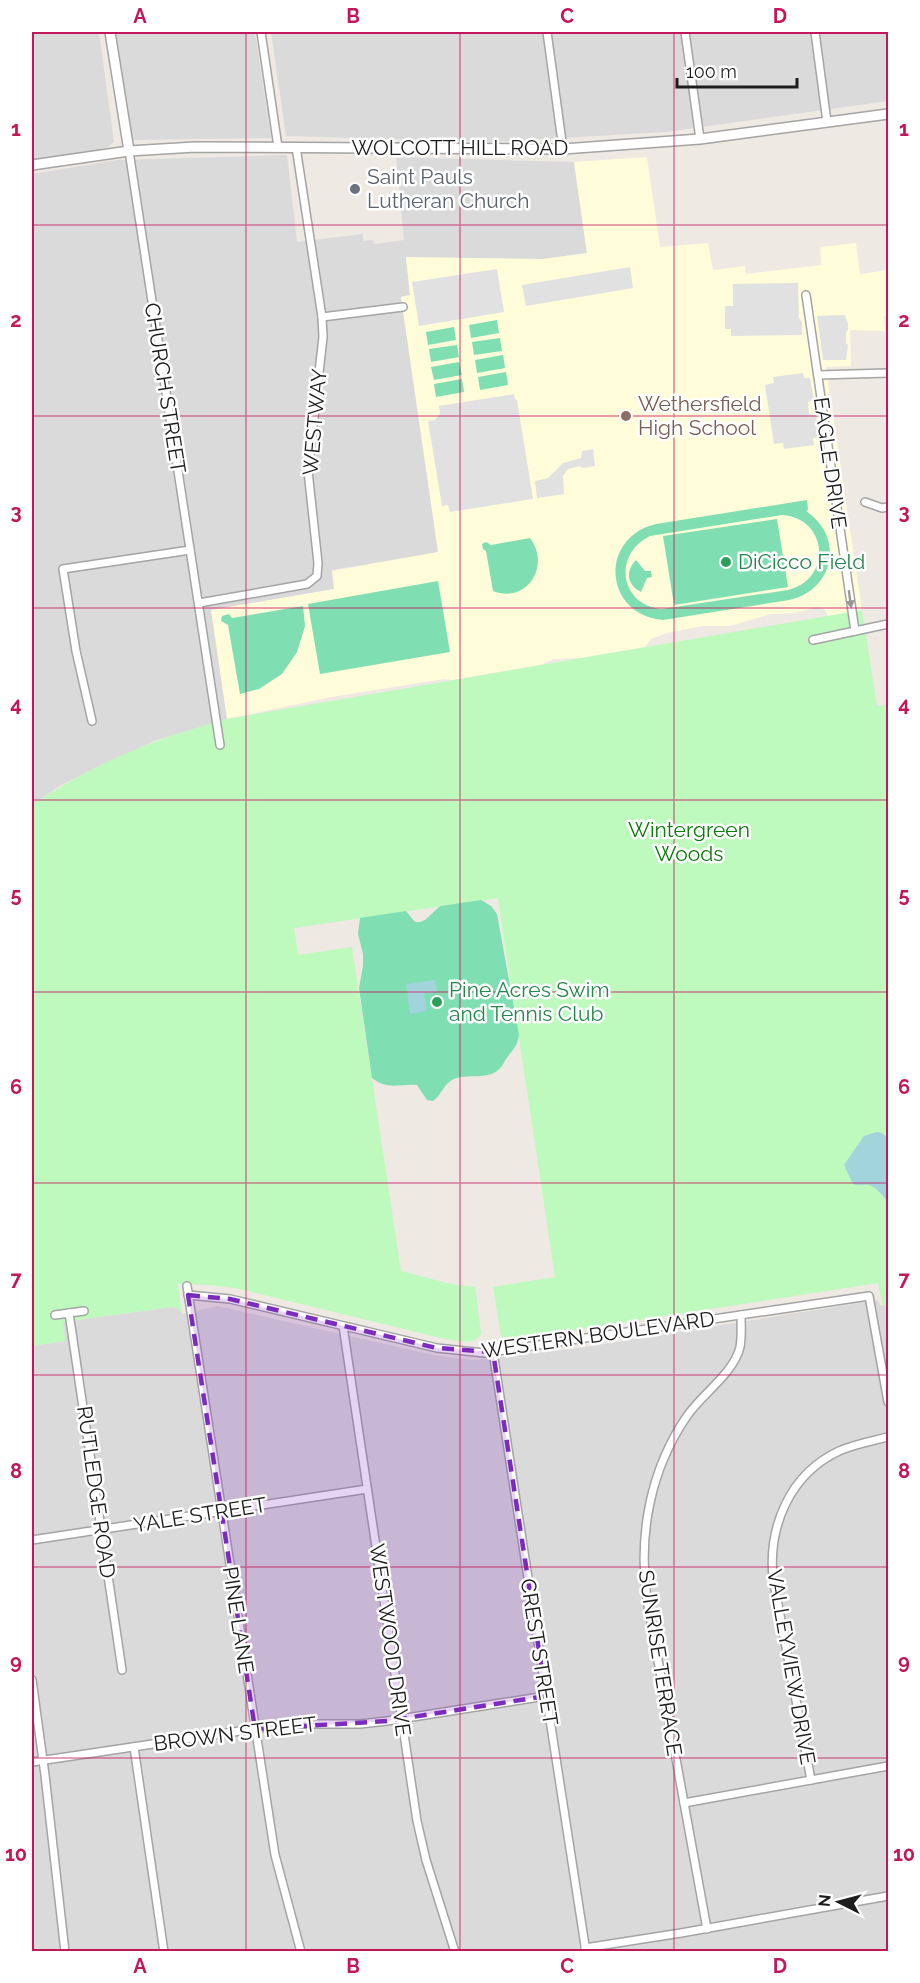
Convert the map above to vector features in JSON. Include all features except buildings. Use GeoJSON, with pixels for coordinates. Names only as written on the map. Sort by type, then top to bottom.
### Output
{"type":"FeatureCollection","features":[{"type":"Feature","properties":{"kind":"street","name":"CHURCH STREET"},"geometry":{"type":"LineString","coordinates":[[110,32],[220,745]]}},
{"type":"Feature","properties":{"kind":"street"},"geometry":{"type":"LineString","coordinates":[[261,32],[278,147]]}},
{"type":"Feature","properties":{"kind":"street"},"geometry":{"type":"LineString","coordinates":[[547,32],[563,149]]}},
{"type":"Feature","properties":{"kind":"street"},"geometry":{"type":"LineString","coordinates":[[686,32],[700,139]]}},
{"type":"Feature","properties":{"kind":"street"},"geometry":{"type":"LineString","coordinates":[[815,32],[828,122]]}},
{"type":"Feature","properties":{"kind":"street","name":"WOLCOTT HILL ROAD"},"geometry":{"type":"LineString","coordinates":[[32,165],[129,151],[184,148],[563,149],[700,139],[888,114]]}},
{"type":"Feature","properties":{"kind":"street","name":"WESTWAY"},"geometry":{"type":"LineString","coordinates":[[199,603],[307,584],[317,576],[318,563],[308,471],[323,337],[322,317],[296,147]]}},
{"type":"Feature","properties":{"kind":"street","name":"EAGLE DRIVE"},"geometry":{"type":"LineString","coordinates":[[806,295],[855,632]]}},
{"type":"Feature","properties":{"kind":"street"},"geometry":{"type":"LineString","coordinates":[[322,317],[403,307]]}},
{"type":"Feature","properties":{"kind":"street"},"geometry":{"type":"LineString","coordinates":[[818,375],[888,373]]}},
{"type":"Feature","properties":{"kind":"street"},"geometry":{"type":"LineString","coordinates":[[865,502],[882,508],[888,507]]}},
{"type":"Feature","properties":{"kind":"street"},"geometry":{"type":"LineString","coordinates":[[92,722],[75,651],[63,569],[190,550]]}},
{"type":"Feature","properties":{"kind":"street"},"geometry":{"type":"LineString","coordinates":[[813,640],[888,624]]}},
{"type":"Feature","properties":{"kind":"street","name":"PINE LANE"},"geometry":{"type":"LineString","coordinates":[[187,1286],[276,1862],[301,1952]]}},
{"type":"Feature","properties":{"kind":"street","name":"WESTERN BOULEVARD"},"geometry":{"type":"LineString","coordinates":[[188,1295],[233,1299],[445,1349],[473,1353],[493,1352],[869,1296],[888,1402]]}},
{"type":"Feature","properties":{"kind":"street"},"geometry":{"type":"LineString","coordinates":[[55,1315],[84,1311]]}},
{"type":"Feature","properties":{"kind":"street","name":"RUTLEDGE ROAD"},"geometry":{"type":"LineString","coordinates":[[69,1313],[122,1671]]}},
{"type":"Feature","properties":{"kind":"street","name":"SUNRISE TERRACE"},"geometry":{"type":"LineString","coordinates":[[706,1929],[645,1582],[644,1553],[646,1521],[657,1477],[676,1434],[692,1409],[728,1370],[737,1355],[741,1341],[741,1315]]}},
{"type":"Feature","properties":{"kind":"street","name":"WESTWOOD DRIVE"},"geometry":{"type":"LineString","coordinates":[[343,1326],[419,1831],[454,1952]]}},
{"type":"Feature","properties":{"kind":"street","name":"CREST STREET"},"geometry":{"type":"LineString","coordinates":[[493,1352],[585,1950]]}},
{"type":"Feature","properties":{"kind":"street","name":"VALLEYVIEW DRIVE"},"geometry":{"type":"LineString","coordinates":[[811,1780],[773,1578],[774,1532],[789,1497],[816,1465],[848,1447],[888,1437]]}},
{"type":"Feature","properties":{"kind":"street","name":"YALE STREET"},"geometry":{"type":"LineString","coordinates":[[32,1540],[368,1489]]}},
{"type":"Feature","properties":{"kind":"street"},"geometry":{"type":"LineString","coordinates":[[32,1680],[65,1952]]}},
{"type":"Feature","properties":{"kind":"street","name":"BROWN STREET"},"geometry":{"type":"LineString","coordinates":[[32,1762],[299,1723],[360,1724],[546,1696]]}},
{"type":"Feature","properties":{"kind":"street"},"geometry":{"type":"LineString","coordinates":[[134,1747],[164,1952]]}},
{"type":"Feature","properties":{"kind":"street"},"geometry":{"type":"LineString","coordinates":[[684,1803],[888,1766]]}},
{"type":"Feature","properties":{"kind":"street"},"geometry":{"type":"LineString","coordinates":[[585,1950],[888,1896]]}},
{"type":"Feature","properties":{"kind":"highlighted area"},"geometry":{"type":"Polygon","coordinates":[[[188,1295],[230,1299],[437,1348],[493,1352],[546,1696],[387,1721],[255,1729],[188,1295]]]}},
{"type":"Feature","properties":{"kind":"shaded area"},"geometry":{"type":"Polygon","coordinates":[[[32,32],[99,32],[114,142],[106,148],[32,162],[32,32]]]}},
{"type":"Feature","properties":{"kind":"shaded area"},"geometry":{"type":"Polygon","coordinates":[[[115,32],[255,32],[271,138],[131,140],[115,32]]]}},
{"type":"Feature","properties":{"kind":"shaded area"},"geometry":{"type":"Polygon","coordinates":[[[271,32],[888,32],[888,101],[666,132],[491,142],[286,136],[271,32]]]}},
{"type":"Feature","properties":{"kind":"shaded area"},"geometry":{"type":"Polygon","coordinates":[[[287,155],[297,242],[363,234],[363,241],[373,240],[374,244],[404,240],[396,157],[574,162],[587,253],[543,259],[406,258],[410,295],[401,297],[439,552],[332,570],[335,589],[212,610],[227,719],[154,741],[61,785],[32,805],[32,174],[117,160],[287,155]]]}},
{"type":"Feature","properties":{"kind":"shaded area","name":"Wethersfield High School"},"geometry":{"type":"Polygon","coordinates":[[[647,157],[660,247],[708,243],[713,270],[745,266],[746,274],[821,265],[820,247],[856,243],[860,274],[888,270],[888,316],[884,316],[885,331],[850,330],[851,366],[826,367],[862,610],[828,616],[824,609],[816,607],[796,613],[771,614],[730,626],[703,626],[667,633],[651,639],[645,647],[581,658],[554,659],[540,665],[332,697],[227,719],[211,610],[334,589],[332,571],[438,552],[401,297],[410,295],[406,257],[543,259],[587,253],[574,162],[647,157]]]}},
{"type":"Feature","properties":{"kind":"shaded area"},"geometry":{"type":"Polygon","coordinates":[[[630,267],[633,288],[526,306],[522,285],[630,267]]]}},
{"type":"Feature","properties":{"kind":"shaded area"},"geometry":{"type":"Polygon","coordinates":[[[497,269],[504,312],[419,326],[412,282],[497,269]]]}},
{"type":"Feature","properties":{"kind":"shaded area"},"geometry":{"type":"Polygon","coordinates":[[[798,283],[802,335],[731,336],[731,329],[725,329],[725,306],[733,306],[733,284],[798,283]]]}},
{"type":"Feature","properties":{"kind":"shaded area"},"geometry":{"type":"Polygon","coordinates":[[[845,315],[848,324],[846,360],[823,360],[817,316],[845,315]]]}},
{"type":"Feature","properties":{"kind":"shaded area"},"geometry":{"type":"Polygon","coordinates":[[[803,373],[804,378],[810,378],[814,400],[808,402],[809,414],[816,415],[819,437],[813,438],[814,445],[784,449],[783,443],[774,444],[765,385],[774,383],[773,377],[803,373]]]}},
{"type":"Feature","properties":{"kind":"shaded area"},"geometry":{"type":"Polygon","coordinates":[[[514,394],[517,400],[533,499],[450,512],[448,505],[442,506],[428,421],[435,420],[440,414],[439,406],[514,394]]]}},
{"type":"Feature","properties":{"kind":"shaded area"},"geometry":{"type":"Polygon","coordinates":[[[593,449],[595,466],[568,469],[563,476],[564,494],[537,498],[535,481],[548,478],[563,463],[581,458],[582,451],[593,449]]]}},
{"type":"Feature","properties":{"kind":"shaded area"},"geometry":{"type":"Polygon","coordinates":[[[878,1300],[880,1305],[888,1305],[888,1951],[32,1951],[32,1346],[65,1341],[63,1322],[172,1307],[178,1308],[182,1314],[218,1306],[433,1355],[473,1360],[572,1349],[878,1300]]]}},
{"type":"Feature","properties":{"kind":"green space"},"geometry":{"type":"Polygon","coordinates":[[[497,320],[499,333],[471,338],[469,325],[497,320]]]}},
{"type":"Feature","properties":{"kind":"green space"},"geometry":{"type":"Polygon","coordinates":[[[454,327],[456,340],[428,345],[426,332],[454,327]]]}},
{"type":"Feature","properties":{"kind":"green space"},"geometry":{"type":"Polygon","coordinates":[[[500,338],[502,351],[474,355],[472,342],[500,338]]]}},
{"type":"Feature","properties":{"kind":"green space"},"geometry":{"type":"Polygon","coordinates":[[[457,345],[459,357],[431,362],[429,349],[457,345]]]}},
{"type":"Feature","properties":{"kind":"green space"},"geometry":{"type":"Polygon","coordinates":[[[503,355],[505,368],[477,373],[475,360],[503,355]]]}},
{"type":"Feature","properties":{"kind":"green space"},"geometry":{"type":"Polygon","coordinates":[[[459,362],[462,375],[434,380],[431,367],[459,362]]]}},
{"type":"Feature","properties":{"kind":"green space"},"geometry":{"type":"Polygon","coordinates":[[[506,372],[508,385],[480,390],[478,377],[506,372]]]}},
{"type":"Feature","properties":{"kind":"green space"},"geometry":{"type":"Polygon","coordinates":[[[462,379],[464,392],[436,397],[434,384],[462,379]]]}},
{"type":"Feature","properties":{"kind":"green space"},"geometry":{"type":"Polygon","coordinates":[[[807,500],[808,510],[806,511],[818,522],[826,534],[830,548],[829,562],[816,586],[789,600],[663,620],[643,615],[629,605],[620,591],[616,575],[617,559],[624,544],[637,532],[656,524],[807,500]],[[782,515],[650,536],[638,544],[630,555],[626,566],[626,578],[630,589],[637,599],[648,606],[662,609],[788,590],[803,584],[813,574],[818,562],[819,550],[816,537],[809,526],[797,519],[782,515]]]}},
{"type":"Feature","properties":{"kind":"green space","name":"DiCicco Field"},"geometry":{"type":"Polygon","coordinates":[[[777,519],[788,587],[674,605],[663,536],[777,519]]]}},
{"type":"Feature","properties":{"kind":"green space"},"geometry":{"type":"Polygon","coordinates":[[[530,538],[536,549],[538,560],[532,580],[516,592],[505,594],[493,591],[486,551],[482,544],[486,542],[491,545],[530,538]]]}},
{"type":"Feature","properties":{"kind":"green space"},"geometry":{"type":"Polygon","coordinates":[[[636,560],[645,571],[651,571],[652,577],[647,578],[641,592],[633,586],[629,578],[630,569],[636,560]]]}},
{"type":"Feature","properties":{"kind":"green space"},"geometry":{"type":"Polygon","coordinates":[[[438,581],[450,652],[320,674],[308,604],[438,581]]]}},
{"type":"Feature","properties":{"kind":"green space"},"geometry":{"type":"Polygon","coordinates":[[[303,606],[305,626],[297,652],[282,674],[259,689],[240,694],[228,625],[221,621],[222,616],[229,614],[232,618],[303,606]]]}},
{"type":"Feature","properties":{"kind":"green space","name":"Wintergreen Woods"},"geometry":{"type":"Polygon","coordinates":[[[862,610],[877,706],[888,705],[888,1305],[883,1306],[878,1283],[510,1340],[501,1336],[493,1287],[555,1277],[498,898],[294,928],[298,955],[352,947],[401,1271],[451,1284],[475,1287],[481,1334],[478,1338],[463,1342],[235,1288],[178,1284],[182,1314],[178,1308],[172,1307],[63,1322],[65,1341],[32,1346],[32,805],[102,764],[174,735],[227,719],[862,610]]]}},
{"type":"Feature","properties":{"kind":"green space","name":"Pine Acres Swim and Tennis Club"},"geometry":{"type":"Polygon","coordinates":[[[481,900],[491,906],[497,914],[519,1035],[516,1046],[496,1072],[452,1080],[433,1101],[427,1100],[417,1085],[389,1085],[378,1082],[372,1078],[359,988],[363,966],[363,954],[358,934],[360,918],[406,911],[415,921],[419,922],[441,906],[481,900]]]}},
{"type":"Feature","properties":{"kind":"water"},"geometry":{"type":"Polygon","coordinates":[[[435,980],[437,992],[424,994],[427,1011],[410,1014],[406,984],[435,980]]]}},
{"type":"Feature","properties":{"kind":"water"},"geometry":{"type":"Polygon","coordinates":[[[877,1132],[888,1138],[888,1203],[872,1186],[853,1184],[844,1165],[864,1136],[877,1132]]]}},
{"type":"Feature","properties":{"kind":"place","name":"Saint Pauls Lutheran Church"},"geometry":{"type":"Point","coordinates":[355,189]}},
{"type":"Feature","properties":{"kind":"place","name":"Wethersfield High School"},"geometry":{"type":"Point","coordinates":[626,416]}},
{"type":"Feature","properties":{"kind":"place","name":"DiCicco Field"},"geometry":{"type":"Point","coordinates":[726,562]}},
{"type":"Feature","properties":{"kind":"place","name":"Pine Acres Swim and Tennis Club"},"geometry":{"type":"Point","coordinates":[437,1002]}}]}
